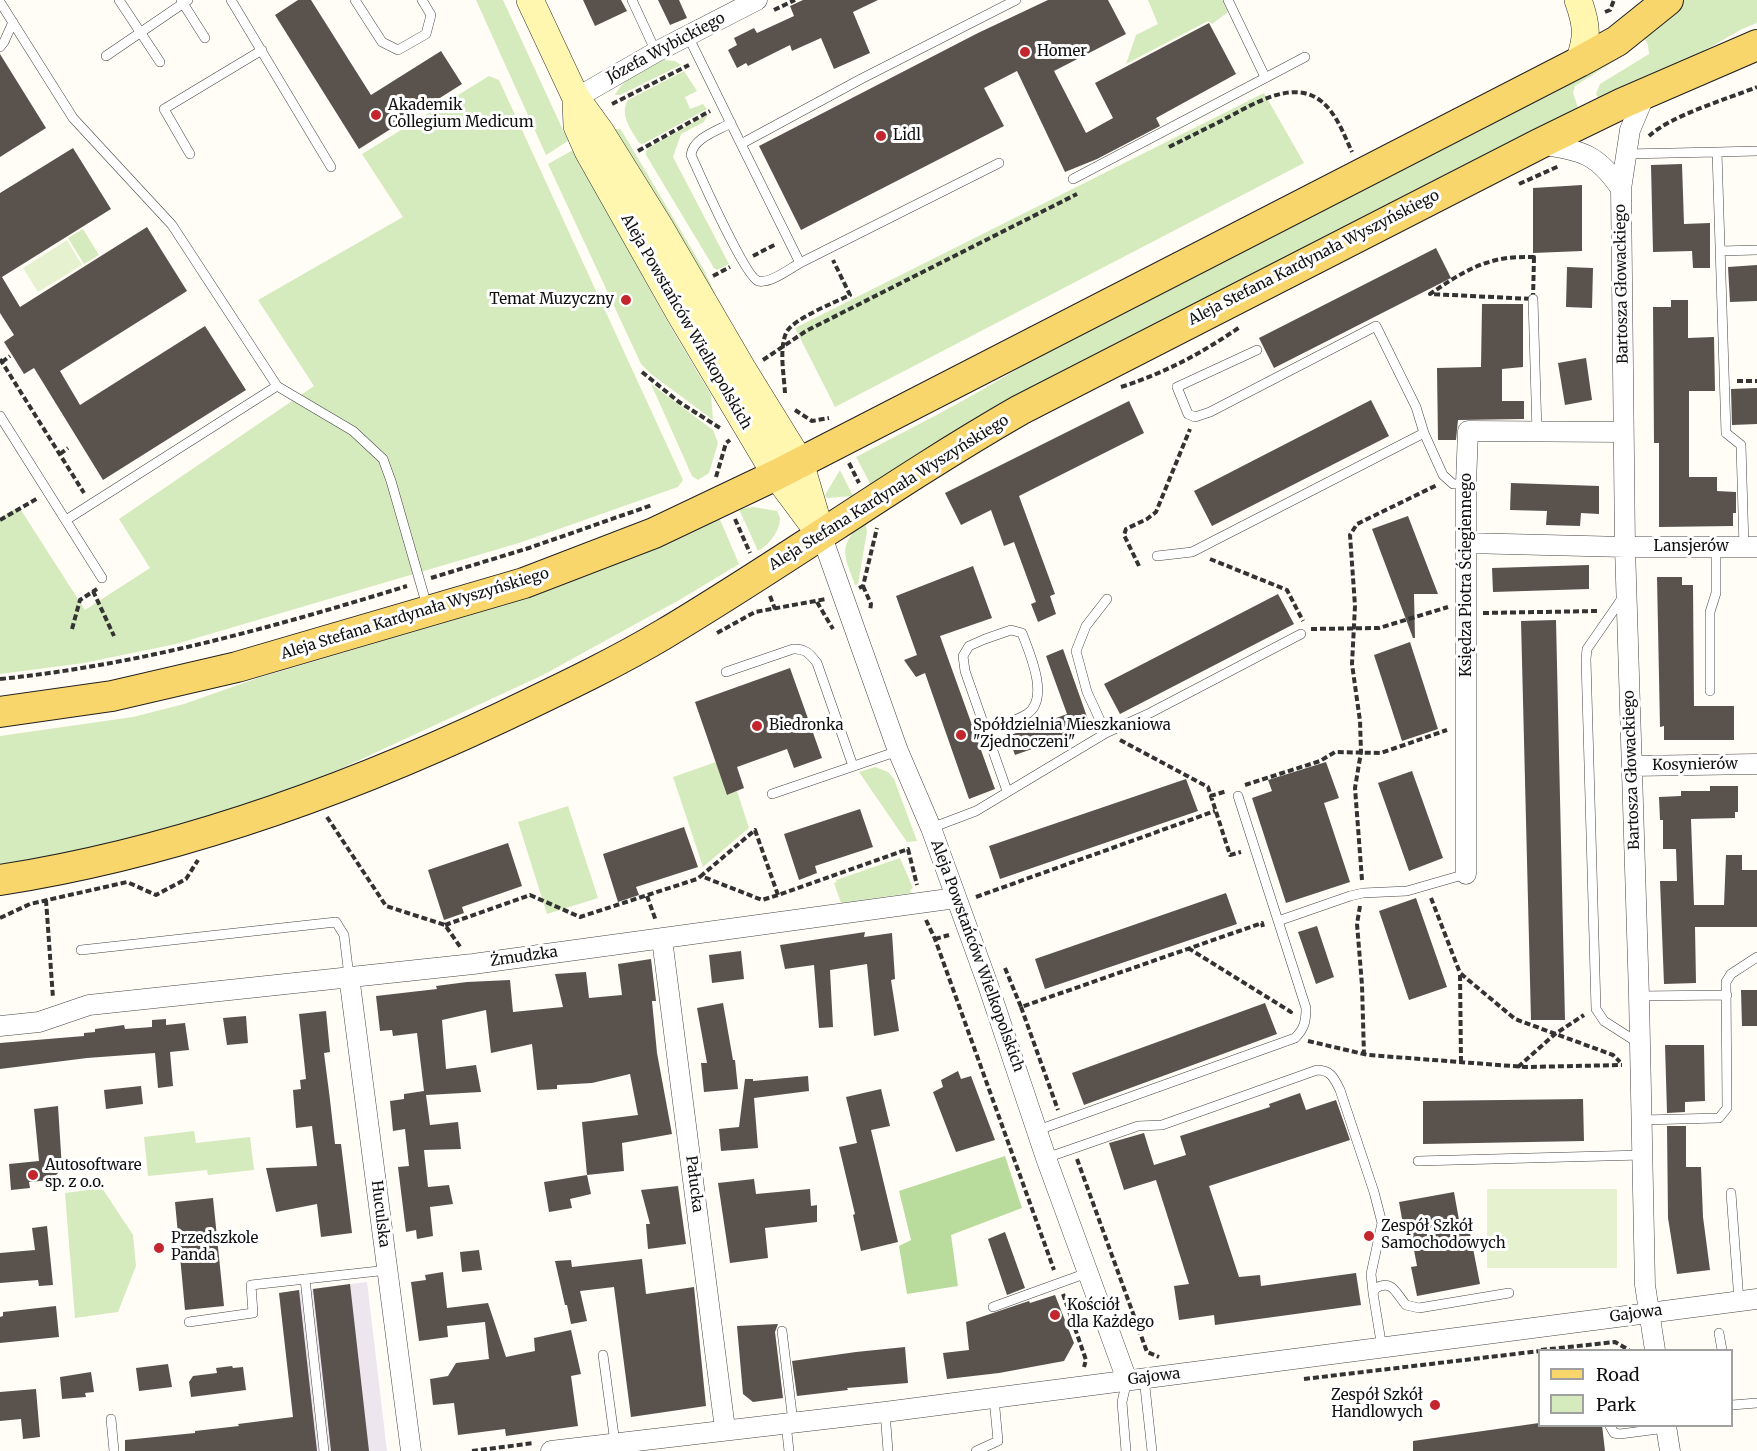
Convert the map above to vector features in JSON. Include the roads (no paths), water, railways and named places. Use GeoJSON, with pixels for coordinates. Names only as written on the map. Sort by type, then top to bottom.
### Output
{"type":"FeatureCollection","features":[{"type":"Feature","properties":{"kind":"main road","name":"Aleja Stefana Kardynała Wyszyńskiego"},"geometry":{"type":"LineString","coordinates":[[0,712],[112,696],[237,667],[524,583],[654,533],[717,490],[788,469],[832,431],[1579,62],[1617,41],[1668,0]]}},
{"type":"Feature","properties":{"kind":"main road","name":"Aleja Stefana Kardynała Wyszyńskiego"},"geometry":{"type":"LineString","coordinates":[[8,882],[191,836],[321,794],[453,740],[554,692],[661,636],[760,575],[958,446],[1020,410],[1539,144],[1646,92],[1757,45]]}},
{"type":"Feature","properties":{"kind":"street","name":"Aleja Powstańców Wielkopolskich"},"geometry":{"type":"LineString","coordinates":[[530,0],[576,98],[600,131],[661,229],[742,368],[788,469],[821,534],[898,751],[931,828],[1087,1273],[1136,1379]]}},
{"type":"Feature","properties":{"kind":"street","name":"Józefa Wybickiego"},"geometry":{"type":"LineString","coordinates":[[576,98],[656,52],[757,0]]}},
{"type":"Feature","properties":{"kind":"street"},"geometry":{"type":"LineString","coordinates":[[1578,0],[1587,35],[1579,62]]}},
{"type":"Feature","properties":{"kind":"street","name":"Bartosza Głowackiego"},"geometry":{"type":"LineString","coordinates":[[1646,92],[1630,130],[1621,189],[1625,547],[1642,1155],[1646,1286],[1655,1349]]}},
{"type":"Feature","properties":{"kind":"street","name":"Bartosza Głowackiego"},"geometry":{"type":"LineString","coordinates":[[1539,144],[1573,150],[1592,157],[1602,164],[1621,189]]}},
{"type":"Feature","properties":{"kind":"street","name":"Księdza Piotra Ściegiennego"},"geometry":{"type":"LineString","coordinates":[[1466,874],[1468,431],[1623,432]]}},
{"type":"Feature","properties":{"kind":"street","name":"Lansjerów"},"geometry":{"type":"LineString","coordinates":[[1466,543],[1750,547]]}},
{"type":"Feature","properties":{"kind":"street","name":"Kosynierów"},"geometry":{"type":"LineString","coordinates":[[1632,766],[1757,764]]}},
{"type":"Feature","properties":{"kind":"street","name":"Żmudzka"},"geometry":{"type":"LineString","coordinates":[[0,1026],[39,1022],[89,1005],[473,964],[956,898]]}},
{"type":"Feature","properties":{"kind":"street","name":"Pałucka"},"geometry":{"type":"LineString","coordinates":[[662,939],[725,1430]]}},
{"type":"Feature","properties":{"kind":"street","name":"Huculska"},"geometry":{"type":"LineString","coordinates":[[349,976],[411,1451]]}},
{"type":"Feature","properties":{"kind":"street","name":"Gajowa"},"geometry":{"type":"LineString","coordinates":[[547,1447],[615,1443],[660,1444],[725,1430],[885,1412],[1748,1300]]}},
{"type":"Feature","properties":{"kind":"street"},"geometry":{"type":"LineString","coordinates":[[1666,1427],[1670,1451]]}},
{"type":"Feature","properties":{"kind":"lane"},"geometry":{"type":"LineString","coordinates":[[119,0],[160,62]]}},
{"type":"Feature","properties":{"kind":"lane"},"geometry":{"type":"LineString","coordinates":[[231,0],[331,167]]}},
{"type":"Feature","properties":{"kind":"lane"},"geometry":{"type":"LineString","coordinates":[[355,0],[382,42],[398,50],[426,34],[431,15],[422,0]]}},
{"type":"Feature","properties":{"kind":"lane"},"geometry":{"type":"LineString","coordinates":[[632,0],[656,52]]}},
{"type":"Feature","properties":{"kind":"lane"},"geometry":{"type":"LineString","coordinates":[[741,144],[861,79],[1016,0]]}},
{"type":"Feature","properties":{"kind":"lane"},"geometry":{"type":"LineString","coordinates":[[1228,0],[1265,77]]}},
{"type":"Feature","properties":{"kind":"lane"},"geometry":{"type":"LineString","coordinates":[[106,56],[184,1],[206,38]]}},
{"type":"Feature","properties":{"kind":"lane"},"geometry":{"type":"LineString","coordinates":[[0,2],[73,118],[172,225],[277,386],[353,431],[382,459],[428,612]]}},
{"type":"Feature","properties":{"kind":"lane"},"geometry":{"type":"LineString","coordinates":[[0,47],[13,22]]}},
{"type":"Feature","properties":{"kind":"lane"},"geometry":{"type":"LineString","coordinates":[[688,36],[800,263]]}},
{"type":"Feature","properties":{"kind":"lane"},"geometry":{"type":"LineString","coordinates":[[190,154],[164,109],[262,50]]}},
{"type":"Feature","properties":{"kind":"lane"},"geometry":{"type":"LineString","coordinates":[[1073,179],[1305,57]]}},
{"type":"Feature","properties":{"kind":"lane"},"geometry":{"type":"LineString","coordinates":[[731,123],[698,141],[692,147],[691,155],[742,261],[753,278],[759,281],[766,281],[999,163]]}},
{"type":"Feature","properties":{"kind":"lane"},"geometry":{"type":"LineString","coordinates":[[1627,149],[1757,151]]}},
{"type":"Feature","properties":{"kind":"lane"},"geometry":{"type":"LineString","coordinates":[[1717,152],[1726,433],[1741,445],[1750,547]]}},
{"type":"Feature","properties":{"kind":"lane"},"geometry":{"type":"LineString","coordinates":[[1720,251],[1757,250]]}},
{"type":"Feature","properties":{"kind":"lane"},"geometry":{"type":"LineString","coordinates":[[1533,298],[1537,432]]}},
{"type":"Feature","properties":{"kind":"lane"},"geometry":{"type":"LineString","coordinates":[[1257,350],[1177,387],[1188,414],[1195,417],[1210,412],[1376,326],[1416,407],[1424,433],[1443,475],[1453,483],[1466,484]]}},
{"type":"Feature","properties":{"kind":"lane"},"geometry":{"type":"LineString","coordinates":[[66,520],[277,386]]}},
{"type":"Feature","properties":{"kind":"lane"},"geometry":{"type":"LineString","coordinates":[[0,416],[102,578]]}},
{"type":"Feature","properties":{"kind":"lane"},"geometry":{"type":"LineString","coordinates":[[1158,556],[1192,552],[1424,433]]}},
{"type":"Feature","properties":{"kind":"lane"},"geometry":{"type":"LineString","coordinates":[[1710,691],[1710,612],[1716,593],[1716,547]]}},
{"type":"Feature","properties":{"kind":"lane"},"geometry":{"type":"LineString","coordinates":[[1627,590],[1587,649],[1586,659],[1596,1009],[1604,1021],[1640,1044]]}},
{"type":"Feature","properties":{"kind":"lane"},"geometry":{"type":"LineString","coordinates":[[1106,733],[1086,692],[1076,651],[1086,626],[1107,599]]}},
{"type":"Feature","properties":{"kind":"lane"},"geometry":{"type":"LineString","coordinates":[[987,729],[1028,713],[1037,704],[1039,692],[1030,654],[1022,633],[1011,630],[969,646],[963,656],[965,671],[1007,791]]}},
{"type":"Feature","properties":{"kind":"lane"},"geometry":{"type":"LineString","coordinates":[[931,828],[976,811],[1106,733],[1150,713],[1300,634]]}},
{"type":"Feature","properties":{"kind":"lane"},"geometry":{"type":"LineString","coordinates":[[726,672],[793,649],[801,649],[810,654],[816,663],[853,766]]}},
{"type":"Feature","properties":{"kind":"lane"},"geometry":{"type":"LineString","coordinates":[[772,794],[898,751]]}},
{"type":"Feature","properties":{"kind":"lane"},"geometry":{"type":"LineString","coordinates":[[1038,1130],[1295,1038],[1303,1030],[1306,1008],[1235,793]]}},
{"type":"Feature","properties":{"kind":"lane"},"geometry":{"type":"LineString","coordinates":[[1278,921],[1363,893],[1407,891],[1466,874]]}},
{"type":"Feature","properties":{"kind":"lane"},"geometry":{"type":"LineString","coordinates":[[81,950],[336,922],[344,935],[349,976]]}},
{"type":"Feature","properties":{"kind":"lane"},"geometry":{"type":"LineString","coordinates":[[1642,1120],[1719,1118],[1727,1108],[1726,982],[1731,974],[1757,957]]}},
{"type":"Feature","properties":{"kind":"lane"},"geometry":{"type":"LineString","coordinates":[[1639,996],[1726,995]]}},
{"type":"Feature","properties":{"kind":"lane"},"geometry":{"type":"LineString","coordinates":[[1046,1158],[1138,1126],[1162,1125],[1317,1070],[1325,1070],[1332,1075],[1340,1090],[1383,1223],[1371,1274],[1382,1348]]}},
{"type":"Feature","properties":{"kind":"lane"},"geometry":{"type":"LineString","coordinates":[[1418,1161],[1642,1155]]}},
{"type":"Feature","properties":{"kind":"lane"},"geometry":{"type":"LineString","coordinates":[[1731,1193],[1748,1300]]}},
{"type":"Feature","properties":{"kind":"lane"},"geometry":{"type":"LineString","coordinates":[[189,1322],[253,1313],[250,1286],[388,1270]]}},
{"type":"Feature","properties":{"kind":"lane"},"geometry":{"type":"LineString","coordinates":[[993,1306],[1087,1273]]}},
{"type":"Feature","properties":{"kind":"lane"},"geometry":{"type":"LineString","coordinates":[[305,1279],[324,1451]]}},
{"type":"Feature","properties":{"kind":"lane"},"geometry":{"type":"LineString","coordinates":[[1373,1293],[1383,1284],[1391,1285],[1406,1305],[1419,1308],[1509,1293]]}},
{"type":"Feature","properties":{"kind":"lane"},"geometry":{"type":"LineString","coordinates":[[782,1331],[789,1451]]}},
{"type":"Feature","properties":{"kind":"lane"},"geometry":{"type":"LineString","coordinates":[[1719,1334],[1722,1349]]}},
{"type":"Feature","properties":{"kind":"lane"},"geometry":{"type":"LineString","coordinates":[[603,1355],[615,1443]]}},
{"type":"Feature","properties":{"kind":"lane"},"geometry":{"type":"LineString","coordinates":[[1126,1451],[1122,1402],[1136,1379]]}},
{"type":"Feature","properties":{"kind":"lane"},"geometry":{"type":"LineString","coordinates":[[1136,1379],[1152,1451]]}},
{"type":"Feature","properties":{"kind":"lane"},"geometry":{"type":"LineString","coordinates":[[976,1451],[998,1441],[994,1398]]}},
{"type":"Feature","properties":{"kind":"lane"},"geometry":{"type":"LineString","coordinates":[[1733,1405],[1757,1402]]}},
{"type":"Feature","properties":{"kind":"lane"},"geometry":{"type":"LineString","coordinates":[[885,1412],[888,1451]]}},
{"type":"Feature","properties":{"kind":"lane"},"geometry":{"type":"LineString","coordinates":[[111,1419],[114,1451]]}},
{"type":"Feature","properties":{"kind":"lane"},"geometry":{"type":"LineString","coordinates":[[1611,1427],[1614,1433],[1620,1434],[1666,1427]]}},
{"type":"Feature","properties":{"kind":"place","name":"Homer"},"geometry":{"type":"Point","coordinates":[1025,52]}},
{"type":"Feature","properties":{"kind":"place","name":"Akademik Collegium Medicum"},"geometry":{"type":"Point","coordinates":[376,115]}},
{"type":"Feature","properties":{"kind":"place","name":"Lidl"},"geometry":{"type":"Point","coordinates":[881,136]}},
{"type":"Feature","properties":{"kind":"place","name":"Temat Muzyczny"},"geometry":{"type":"Point","coordinates":[626,300]}},
{"type":"Feature","properties":{"kind":"place","name":"Biedronka"},"geometry":{"type":"Point","coordinates":[757,726]}},
{"type":"Feature","properties":{"kind":"place","name":"Spółdzielnia Mieszkaniowa \"Zjednoczeni\""},"geometry":{"type":"Point","coordinates":[961,735]}},
{"type":"Feature","properties":{"kind":"place","name":"Autosoftware sp. z o.o."},"geometry":{"type":"Point","coordinates":[33,1175]}},
{"type":"Feature","properties":{"kind":"place","name":"Zespół Szkół Samochodowych"},"geometry":{"type":"Point","coordinates":[1369,1236]}},
{"type":"Feature","properties":{"kind":"place","name":"Przedszkole Panda"},"geometry":{"type":"Point","coordinates":[159,1248]}},
{"type":"Feature","properties":{"kind":"place","name":"Kościół dla Każdego"},"geometry":{"type":"Point","coordinates":[1055,1315]}},
{"type":"Feature","properties":{"kind":"place","name":"Zespół Szkół Handlowych"},"geometry":{"type":"Point","coordinates":[1435,1405]}}]}
